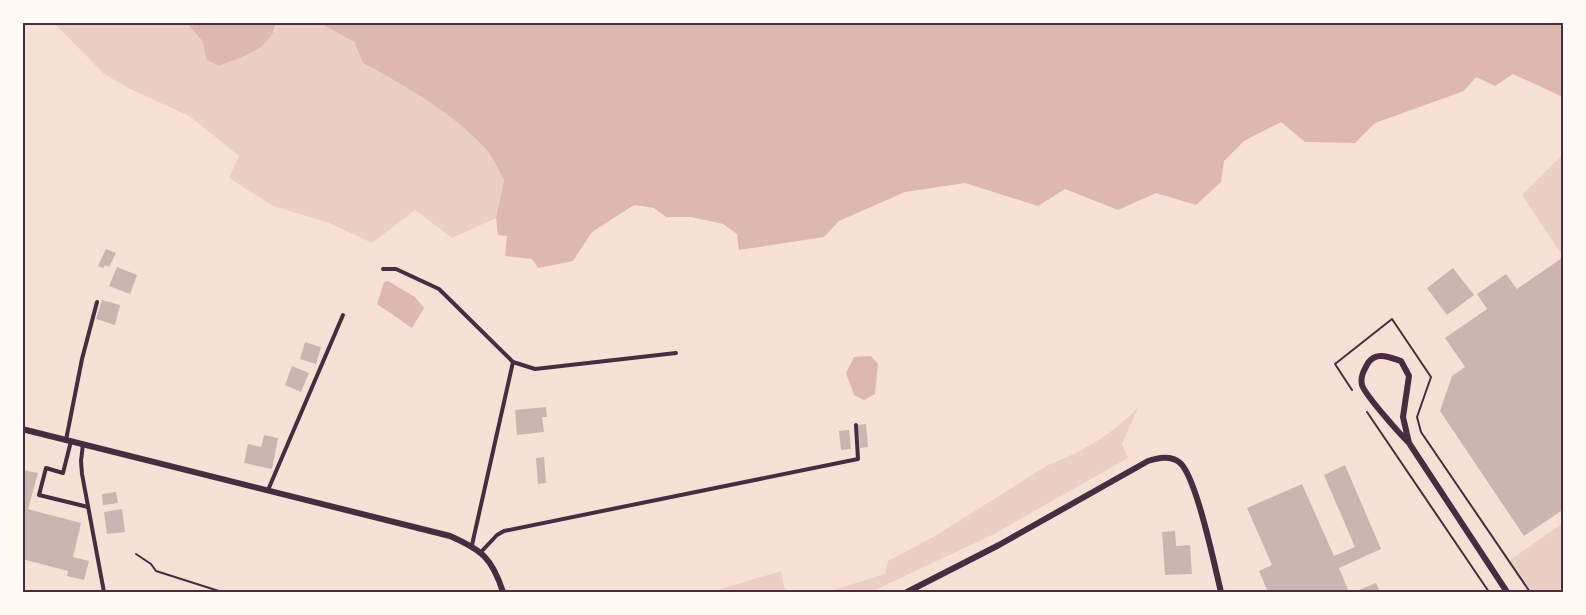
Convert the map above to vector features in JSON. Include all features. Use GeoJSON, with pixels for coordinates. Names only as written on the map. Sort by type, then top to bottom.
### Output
{"type":"FeatureCollection","features":[{"type":"Feature","properties":{"kind":"street"},"geometry":{"type":"LineString","coordinates":[[1409,443],[1403,417],[1409,376],[1401,361],[1383,355],[1371,359],[1362,372],[1362,386],[1394,428],[1409,443],[1507,592]]}},
{"type":"Feature","properties":{"kind":"street"},"geometry":{"type":"LineString","coordinates":[[22,429],[450,536],[482,552],[494,569],[503,592]]}},
{"type":"Feature","properties":{"kind":"street"},"geometry":{"type":"LineString","coordinates":[[907,592],[999,545],[1148,461],[1168,458],[1177,460],[1186,467],[1193,485],[1221,592]]}},
{"type":"Feature","properties":{"kind":"lane"},"geometry":{"type":"LineString","coordinates":[[383,269],[396,269],[439,289],[513,362],[535,369],[676,353]]}},
{"type":"Feature","properties":{"kind":"lane"},"geometry":{"type":"LineString","coordinates":[[88,507],[39,495],[46,468],[63,472],[82,359],[97,302]]}},
{"type":"Feature","properties":{"kind":"lane"},"geometry":{"type":"LineString","coordinates":[[268,491],[342,315]]}},
{"type":"Feature","properties":{"kind":"lane"},"geometry":{"type":"LineString","coordinates":[[472,545],[513,362]]}},
{"type":"Feature","properties":{"kind":"lane"},"geometry":{"type":"LineString","coordinates":[[482,552],[497,535],[504,531],[858,459],[856,425]]}},
{"type":"Feature","properties":{"kind":"lane"},"geometry":{"type":"LineString","coordinates":[[83,444],[81,461],[104,592]]}},
{"type":"Feature","properties":{"kind":"path"},"geometry":{"type":"LineString","coordinates":[[136,554],[151,564],[156,571],[222,592]]}},
{"type":"Feature","properties":{"kind":"shaded area"},"geometry":{"type":"Polygon","coordinates":[[[54,23],[187,23],[203,42],[206,59],[275,31],[276,23],[320,23],[330,27],[354,42],[363,63],[443,111],[485,148],[504,180],[496,218],[452,238],[415,210],[372,243],[329,223],[273,206],[229,178],[239,156],[189,116],[128,88],[104,74],[54,23]]]}},
{"type":"Feature","properties":{"kind":"shaded area"},"geometry":{"type":"Polygon","coordinates":[[[187,23],[276,23],[273,32],[262,46],[245,56],[218,66],[206,59],[203,42],[187,23]]]}},
{"type":"Feature","properties":{"kind":"shaded area"},"geometry":{"type":"Polygon","coordinates":[[[320,23],[1563,23],[1563,97],[1513,74],[1495,86],[1476,77],[1464,91],[1375,123],[1355,143],[1305,142],[1281,122],[1244,141],[1224,161],[1221,182],[1196,205],[1156,193],[1118,210],[1065,189],[1038,206],[965,183],[905,192],[839,221],[824,237],[739,250],[737,234],[723,224],[691,217],[666,217],[654,208],[634,205],[592,232],[573,261],[538,268],[532,259],[505,256],[507,236],[498,235],[496,218],[504,180],[485,148],[443,111],[363,63],[354,42],[320,23]]]}},
{"type":"Feature","properties":{"kind":"shaded area"},"geometry":{"type":"Polygon","coordinates":[[[1560,157],[1564,160],[1563,257],[1522,195],[1560,157]]]}},
{"type":"Feature","properties":{"kind":"shaded area"},"geometry":{"type":"Polygon","coordinates":[[[388,281],[415,297],[424,308],[412,328],[377,304],[384,282],[388,281]]]}},
{"type":"Feature","properties":{"kind":"shaded area"},"geometry":{"type":"Polygon","coordinates":[[[871,356],[878,364],[875,394],[864,400],[854,395],[846,373],[854,357],[871,356]]]}},
{"type":"Feature","properties":{"kind":"shaded area"},"geometry":{"type":"Polygon","coordinates":[[[1139,406],[1122,444],[1128,458],[994,534],[871,592],[827,592],[885,574],[888,561],[935,536],[1048,465],[1097,441],[1130,416],[1139,406]]]}},
{"type":"Feature","properties":{"kind":"shaded area"},"geometry":{"type":"Polygon","coordinates":[[[1563,523],[1563,592],[1532,592],[1510,560],[1563,523]]]}},
{"type":"Feature","properties":{"kind":"shaded area"},"geometry":{"type":"Polygon","coordinates":[[[781,571],[784,587],[789,592],[711,592],[781,571]]]}},
{"type":"Feature","properties":{"kind":"building"},"geometry":{"type":"Polygon","coordinates":[[[106,249],[116,253],[109,267],[105,265],[103,268],[98,266],[106,249]]]}},
{"type":"Feature","properties":{"kind":"building"},"geometry":{"type":"Polygon","coordinates":[[[1562,258],[1564,509],[1524,536],[1440,411],[1452,376],[1465,367],[1445,338],[1487,309],[1477,294],[1506,274],[1517,289],[1562,258]]]}},
{"type":"Feature","properties":{"kind":"building"},"geometry":{"type":"Polygon","coordinates":[[[117,267],[137,275],[130,294],[109,286],[117,267]]]}},
{"type":"Feature","properties":{"kind":"building"},"geometry":{"type":"Polygon","coordinates":[[[1453,268],[1474,295],[1447,315],[1427,288],[1453,268]]]}},
{"type":"Feature","properties":{"kind":"building"},"geometry":{"type":"Polygon","coordinates":[[[102,300],[120,305],[115,325],[96,319],[102,300]]]}},
{"type":"Feature","properties":{"kind":"building"},"geometry":{"type":"Polygon","coordinates":[[[305,342],[321,347],[316,364],[300,359],[305,342]]]}},
{"type":"Feature","properties":{"kind":"building"},"geometry":{"type":"Polygon","coordinates":[[[292,366],[309,373],[301,392],[285,385],[292,366]]]}},
{"type":"Feature","properties":{"kind":"building"},"geometry":{"type":"Polygon","coordinates":[[[546,407],[547,417],[542,417],[544,432],[517,435],[515,410],[546,407]]]}},
{"type":"Feature","properties":{"kind":"building"},"geometry":{"type":"Polygon","coordinates":[[[866,424],[868,447],[860,448],[858,425],[866,424]]]}},
{"type":"Feature","properties":{"kind":"building"},"geometry":{"type":"Polygon","coordinates":[[[849,430],[851,449],[841,450],[839,431],[849,430]]]}},
{"type":"Feature","properties":{"kind":"building"},"geometry":{"type":"Polygon","coordinates":[[[264,435],[278,438],[272,469],[244,463],[248,444],[261,447],[264,435]]]}},
{"type":"Feature","properties":{"kind":"building"},"geometry":{"type":"Polygon","coordinates":[[[544,457],[546,483],[538,484],[536,458],[544,457]]]}},
{"type":"Feature","properties":{"kind":"building"},"geometry":{"type":"Polygon","coordinates":[[[1345,465],[1381,549],[1339,568],[1349,592],[1268,592],[1259,571],[1272,565],[1247,508],[1302,484],[1334,556],[1355,547],[1324,475],[1345,465]]]}},
{"type":"Feature","properties":{"kind":"building"},"geometry":{"type":"Polygon","coordinates":[[[22,470],[38,473],[28,509],[81,523],[73,557],[89,561],[84,580],[67,576],[68,571],[22,559],[22,470]]]}},
{"type":"Feature","properties":{"kind":"building"},"geometry":{"type":"Polygon","coordinates":[[[116,492],[118,503],[103,505],[102,494],[116,492]]]}},
{"type":"Feature","properties":{"kind":"building"},"geometry":{"type":"Polygon","coordinates":[[[122,509],[125,532],[107,534],[104,512],[122,509]]]}},
{"type":"Feature","properties":{"kind":"building"},"geometry":{"type":"Polygon","coordinates":[[[1175,531],[1176,546],[1190,545],[1192,574],[1165,575],[1162,532],[1175,531]]]}},
{"type":"Feature","properties":{"kind":"building"},"geometry":{"type":"Polygon","coordinates":[[[1376,583],[1380,592],[1354,592],[1376,583]]]}}]}
